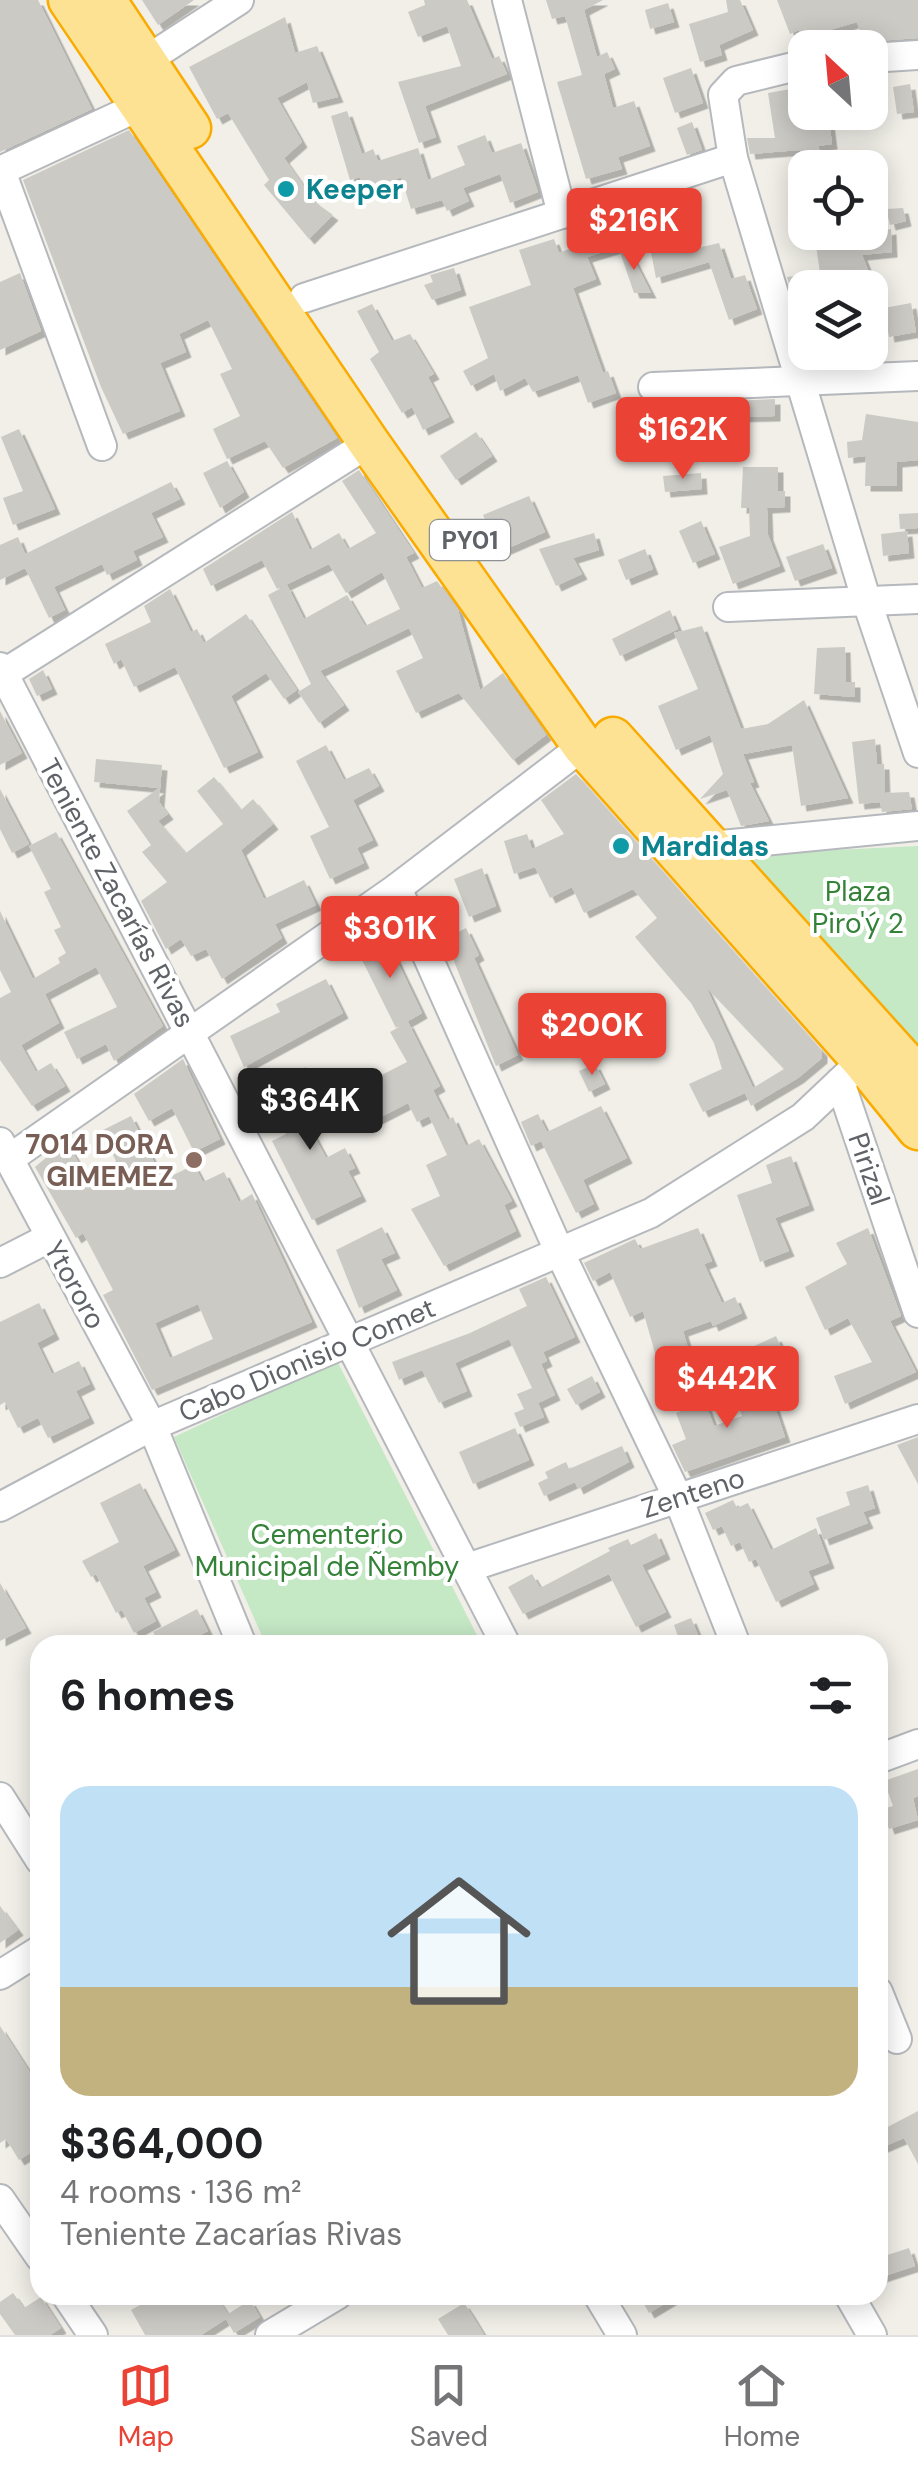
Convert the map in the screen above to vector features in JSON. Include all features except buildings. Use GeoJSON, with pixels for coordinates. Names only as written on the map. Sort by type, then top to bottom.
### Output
{"type":"FeatureCollection","features":[{"type":"Feature","properties":{"kind":"highway","name":"PY01"},"geometry":{"type":"LineString","coordinates":[[69,0],[369,443],[583,746],[856,1066],[918,1129]]}},
{"type":"Feature","properties":{"kind":"highway","name":"PY01"},"geometry":{"type":"LineString","coordinates":[[106,0],[390,428],[608,734],[711,846],[856,1066],[918,1077]]}},
{"type":"Feature","properties":{"kind":"street"},"geometry":{"type":"LineString","coordinates":[[145,61],[238,0]]}},
{"type":"Feature","properties":{"kind":"street"},"geometry":{"type":"LineString","coordinates":[[507,0],[562,214]]}},
{"type":"Feature","properties":{"kind":"street"},"geometry":{"type":"LineString","coordinates":[[888,57],[918,55]]}},
{"type":"Feature","properties":{"kind":"street"},"geometry":{"type":"LineString","coordinates":[[788,68],[736,81],[730,86],[724,96],[732,158],[866,599],[918,754]]}},
{"type":"Feature","properties":{"kind":"street"},"geometry":{"type":"LineString","coordinates":[[102,446],[0,171],[127,112],[146,112]]}},
{"type":"Feature","properties":{"kind":"street"},"geometry":{"type":"LineString","coordinates":[[304,298],[732,158]]}},
{"type":"Feature","properties":{"kind":"street"},"geometry":{"type":"LineString","coordinates":[[653,387],[918,376]]}},
{"type":"Feature","properties":{"kind":"street"},"geometry":{"type":"LineString","coordinates":[[1,672],[369,443]]}},
{"type":"Feature","properties":{"kind":"street"},"geometry":{"type":"LineString","coordinates":[[728,607],[918,599]]}},
{"type":"Feature","properties":{"kind":"street","name":"Teniente Zacarías Rivas"},"geometry":{"type":"LineString","coordinates":[[1,672],[501,1635]]}},
{"type":"Feature","properties":{"kind":"street"},"geometry":{"type":"LineString","coordinates":[[5,1151],[191,1032],[397,888],[583,746]]}},
{"type":"Feature","properties":{"kind":"street"},"geometry":{"type":"LineString","coordinates":[[711,846],[918,826]]}},
{"type":"Feature","properties":{"kind":"street"},"geometry":{"type":"LineString","coordinates":[[397,888],[559,1252],[678,1498],[732,1635]]}},
{"type":"Feature","properties":{"kind":"street","name":"Cabo Dionisio Comet"},"geometry":{"type":"LineString","coordinates":[[0,1507],[152,1426],[620,1225],[643,1197],[792,1101],[856,1066]]}},
{"type":"Feature","properties":{"kind":"street","name":"Pirizal"},"geometry":{"type":"LineString","coordinates":[[856,1066],[918,1313]]}},
{"type":"Feature","properties":{"kind":"street","name":"Ytororo"},"geometry":{"type":"LineString","coordinates":[[5,1151],[152,1426],[238,1635]]}},
{"type":"Feature","properties":{"kind":"street"},"geometry":{"type":"LineString","coordinates":[[0,1264],[49,1238]]}},
{"type":"Feature","properties":{"kind":"street","name":"Zenteno"},"geometry":{"type":"LineString","coordinates":[[467,1568],[918,1419]]}},
{"type":"Feature","properties":{"kind":"street"},"geometry":{"type":"LineString","coordinates":[[888,1754],[918,1744]]}},
{"type":"Feature","properties":{"kind":"street"},"geometry":{"type":"LineString","coordinates":[[0,1797],[30,1844]]}},
{"type":"Feature","properties":{"kind":"street"},"geometry":{"type":"LineString","coordinates":[[0,1976],[30,1956]]}},
{"type":"Feature","properties":{"kind":"street"},"geometry":{"type":"LineString","coordinates":[[888,2017],[897,2039]]}},
{"type":"Feature","properties":{"kind":"street"},"geometry":{"type":"LineString","coordinates":[[0,2198],[12,2240]]}},
{"type":"Feature","properties":{"kind":"street"},"geometry":{"type":"LineString","coordinates":[[73,2305],[94,2335]]}},
{"type":"Feature","properties":{"kind":"street"},"geometry":{"type":"LineString","coordinates":[[270,2335],[318,2305]]}},
{"type":"Feature","properties":{"kind":"street"},"geometry":{"type":"LineString","coordinates":[[604,2305],[622,2335]]}},
{"type":"Feature","properties":{"kind":"street"},"geometry":{"type":"LineString","coordinates":[[855,2305],[872,2335]]}},
{"type":"Feature","properties":{"kind":"green space","name":"Plaza Piro'ý 2"},"geometry":{"type":"Polygon","coordinates":[[[918,846],[918,1064],[731,855],[918,846]]]}},
{"type":"Feature","properties":{"kind":"green space","name":"Cementerio Municipal de Ñemby"},"geometry":{"type":"Polygon","coordinates":[[[337,1361],[477,1635],[262,1635],[174,1437],[337,1361]]]}},
{"type":"Feature","properties":{"kind":"place","name":"Keeper"},"geometry":{"type":"Point","coordinates":[286,189]}},
{"type":"Feature","properties":{"kind":"place","name":"Mardidas"},"geometry":{"type":"Point","coordinates":[621,846]}},
{"type":"Feature","properties":{"kind":"place","name":"7014 DORA GIMEMEZ"},"geometry":{"type":"Point","coordinates":[194,1160]}}]}
